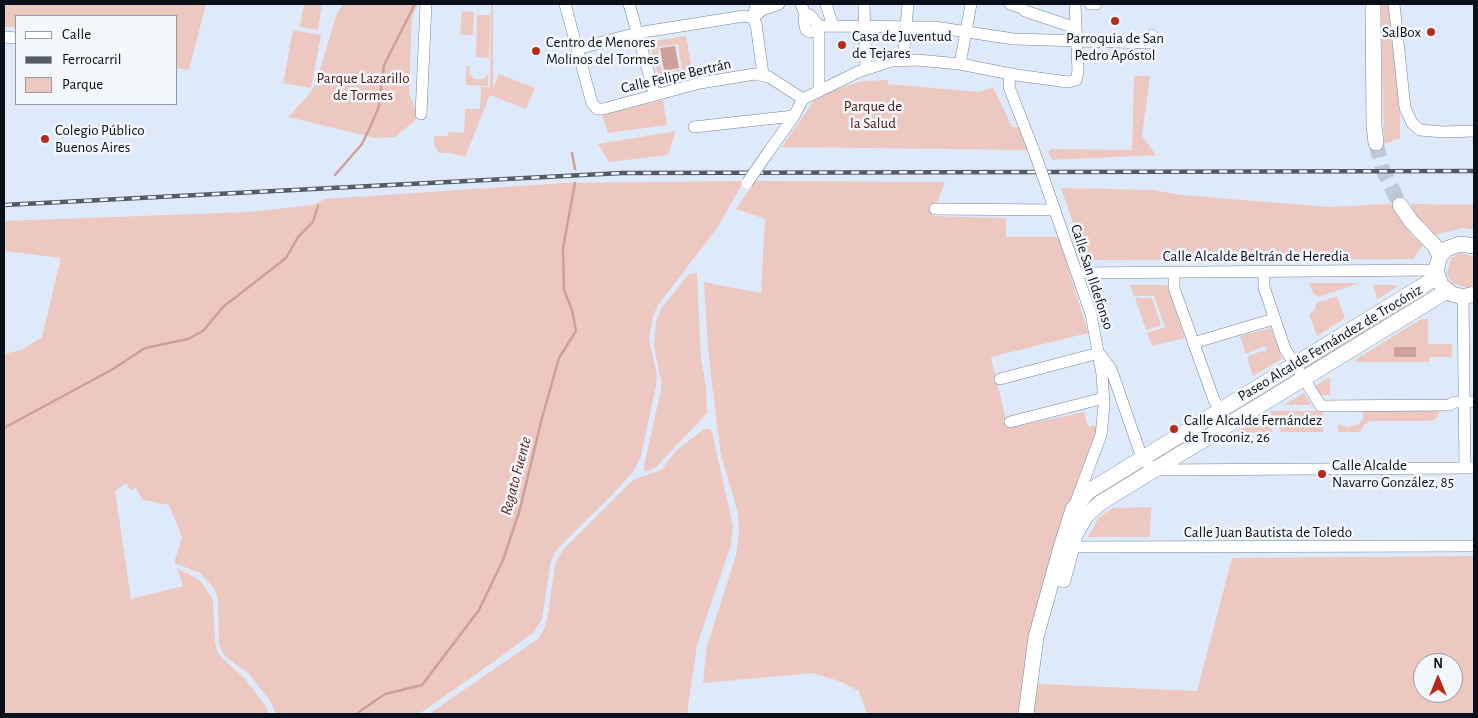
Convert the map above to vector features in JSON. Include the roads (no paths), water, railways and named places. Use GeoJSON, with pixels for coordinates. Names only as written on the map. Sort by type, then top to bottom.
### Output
{"type":"FeatureCollection","features":[{"type":"Feature","properties":{"kind":"main road"},"geometry":{"type":"LineString","coordinates":[[1373,4],[1374,125],[1376,143]]}},
{"type":"Feature","properties":{"kind":"main road"},"geometry":{"type":"LineString","coordinates":[[1400,205],[1439,260],[1446,291],[1469,295]]}},
{"type":"Feature","properties":{"kind":"main road"},"geometry":{"type":"LineString","coordinates":[[1439,260],[1460,244],[1474,246]]}},
{"type":"Feature","properties":{"kind":"main road","name":"Paseo Alcalde Fernández de Trocóniz"},"geometry":{"type":"LineString","coordinates":[[1026,714],[1030,682],[1043,649],[1073,509],[1086,485],[1142,458],[1294,364],[1439,260]]}},
{"type":"Feature","properties":{"kind":"main road","name":"Paseo Alcalde Fernández de Trocóniz"},"geometry":{"type":"LineString","coordinates":[[1066,548],[1083,522],[1100,503],[1446,291]]}},
{"type":"Feature","properties":{"kind":"street"},"geometry":{"type":"LineString","coordinates":[[421,114],[426,4]]}},
{"type":"Feature","properties":{"kind":"street"},"geometry":{"type":"LineString","coordinates":[[565,4],[578,48],[637,33],[744,16],[753,18]]}},
{"type":"Feature","properties":{"kind":"street"},"geometry":{"type":"LineString","coordinates":[[629,4],[654,95]]}},
{"type":"Feature","properties":{"kind":"street"},"geometry":{"type":"LineString","coordinates":[[756,4],[753,18],[756,24],[763,74],[803,99]]}},
{"type":"Feature","properties":{"kind":"street"},"geometry":{"type":"LineString","coordinates":[[753,18],[762,10],[778,4]]}},
{"type":"Feature","properties":{"kind":"street"},"geometry":{"type":"LineString","coordinates":[[826,4],[834,26]]}},
{"type":"Feature","properties":{"kind":"street"},"geometry":{"type":"LineString","coordinates":[[864,4],[866,68]]}},
{"type":"Feature","properties":{"kind":"street"},"geometry":{"type":"LineString","coordinates":[[903,60],[908,4]]}},
{"type":"Feature","properties":{"kind":"street"},"geometry":{"type":"LineString","coordinates":[[960,64],[970,4]]}},
{"type":"Feature","properties":{"kind":"street"},"geometry":{"type":"LineString","coordinates":[[1010,4],[1022,6],[1025,11],[1076,28]]}},
{"type":"Feature","properties":{"kind":"street"},"geometry":{"type":"LineString","coordinates":[[746,183],[794,116],[803,99],[819,89],[866,68],[891,61],[903,60],[960,64],[1010,74],[1068,82],[1078,78],[1075,4]]}},
{"type":"Feature","properties":{"kind":"street"},"geometry":{"type":"LineString","coordinates":[[1090,4],[1096,4]]}},
{"type":"Feature","properties":{"kind":"street"},"geometry":{"type":"LineString","coordinates":[[1394,4],[1405,108],[1412,123],[1420,130],[1443,132],[1474,131]]}},
{"type":"Feature","properties":{"kind":"street"},"geometry":{"type":"LineString","coordinates":[[803,9],[806,30],[810,32],[819,28],[834,26],[934,27],[1014,39],[1149,43],[1152,35]]}},
{"type":"Feature","properties":{"kind":"street"},"geometry":{"type":"LineString","coordinates":[[819,28],[819,89]]}},
{"type":"Feature","properties":{"kind":"street","name":"Calle Felipe Bertrán"},"geometry":{"type":"LineString","coordinates":[[578,48],[592,103],[597,108],[603,109],[700,83],[763,74]]}},
{"type":"Feature","properties":{"kind":"street","name":"Calle San Ildefonso"},"geometry":{"type":"LineString","coordinates":[[1010,74],[1009,87],[1034,151],[1091,314],[1099,353],[1104,398],[1101,434],[1086,485]]}},
{"type":"Feature","properties":{"kind":"street"},"geometry":{"type":"LineString","coordinates":[[694,126],[794,116]]}},
{"type":"Feature","properties":{"kind":"street","name":"Calle San Ildefonso"},"geometry":{"type":"LineString","coordinates":[[935,210],[1055,210]]}},
{"type":"Feature","properties":{"kind":"street","name":"Calle Alcalde Beltrán de Heredia"},"geometry":{"type":"LineString","coordinates":[[1077,273],[1174,272],[1439,260]]}},
{"type":"Feature","properties":{"kind":"street"},"geometry":{"type":"LineString","coordinates":[[1174,272],[1174,288],[1214,400],[1221,410]]}},
{"type":"Feature","properties":{"kind":"street"},"geometry":{"type":"LineString","coordinates":[[1264,276],[1264,287],[1285,349],[1321,406],[1449,405],[1454,402],[1469,402]]}},
{"type":"Feature","properties":{"kind":"street"},"geometry":{"type":"LineString","coordinates":[[1154,470],[1470,468],[1469,295]]}},
{"type":"Feature","properties":{"kind":"street"},"geometry":{"type":"LineString","coordinates":[[1193,343],[1274,319]]}},
{"type":"Feature","properties":{"kind":"street"},"geometry":{"type":"LineString","coordinates":[[1000,379],[1099,353]]}},
{"type":"Feature","properties":{"kind":"street","name":"Calle San Ildefonso"},"geometry":{"type":"LineString","coordinates":[[1099,353],[1111,369],[1142,458],[1154,470]]}},
{"type":"Feature","properties":{"kind":"street"},"geometry":{"type":"LineString","coordinates":[[1010,422],[1104,398]]}},
{"type":"Feature","properties":{"kind":"street"},"geometry":{"type":"LineString","coordinates":[[1182,453],[1186,469]]}},
{"type":"Feature","properties":{"kind":"street"},"geometry":{"type":"LineString","coordinates":[[1086,485],[1100,503]]}},
{"type":"Feature","properties":{"kind":"street","name":"Calle Juan Bautista de Toledo"},"geometry":{"type":"LineString","coordinates":[[1066,548],[1474,546]]}},
{"type":"Feature","properties":{"kind":"waterway"},"geometry":{"type":"LineString","coordinates":[[335,175],[362,144],[372,123],[379,106],[384,65],[415,4]]}},
{"type":"Feature","properties":{"kind":"waterway","name":"Regato Fuente"},"geometry":{"type":"LineString","coordinates":[[572,153],[575,169]]}},
{"type":"Feature","properties":{"kind":"waterway","name":"Regato Fuente"},"geometry":{"type":"LineString","coordinates":[[356,714],[385,694],[422,685],[479,610],[503,560],[520,509],[559,358],[576,331],[572,310],[564,290],[563,248],[575,183]]}},
{"type":"Feature","properties":{"kind":"waterway"},"geometry":{"type":"LineString","coordinates":[[4,428],[113,369],[145,348],[188,339],[203,331],[223,307],[286,258],[298,237],[313,222],[318,206]]}},
{"type":"Feature","properties":{"kind":"tunnel"},"geometry":{"type":"LineString","coordinates":[[1376,143],[1382,168],[1400,205]]}},
{"type":"Feature","properties":{"kind":"railway"},"geometry":{"type":"LineString","coordinates":[[4,205],[622,173],[1474,171]]}},
{"type":"Feature","properties":{"kind":"place","name":"Parroquia de San Pedro Apóstol"},"geometry":{"type":"Point","coordinates":[1115,21]}},
{"type":"Feature","properties":{"kind":"place","name":"SalBox"},"geometry":{"type":"Point","coordinates":[1431,32]}},
{"type":"Feature","properties":{"kind":"place","name":"Casa de Juventud de Tejares"},"geometry":{"type":"Point","coordinates":[842,45]}},
{"type":"Feature","properties":{"kind":"place","name":"Centro de Menores Molinos del Tormes"},"geometry":{"type":"Point","coordinates":[536,51]}},
{"type":"Feature","properties":{"kind":"place","name":"Colegio Público Buenos Aires"},"geometry":{"type":"Point","coordinates":[45,139]}},
{"type":"Feature","properties":{"kind":"place","name":"Calle Alcalde Fernández de Troconiz, 26"},"geometry":{"type":"Point","coordinates":[1174,429]}},
{"type":"Feature","properties":{"kind":"place","name":"Calle Alcalde Navarro González, 85"},"geometry":{"type":"Point","coordinates":[1322,474]}},
{"type":"Feature","properties":{"kind":"park label","name":"Parque Lazarillo de Tormes"},"geometry":{"type":"Point","coordinates":[363,86]}},
{"type":"Feature","properties":{"kind":"park label","name":"Parque de la Salud"},"geometry":{"type":"Point","coordinates":[873,114]}}]}
